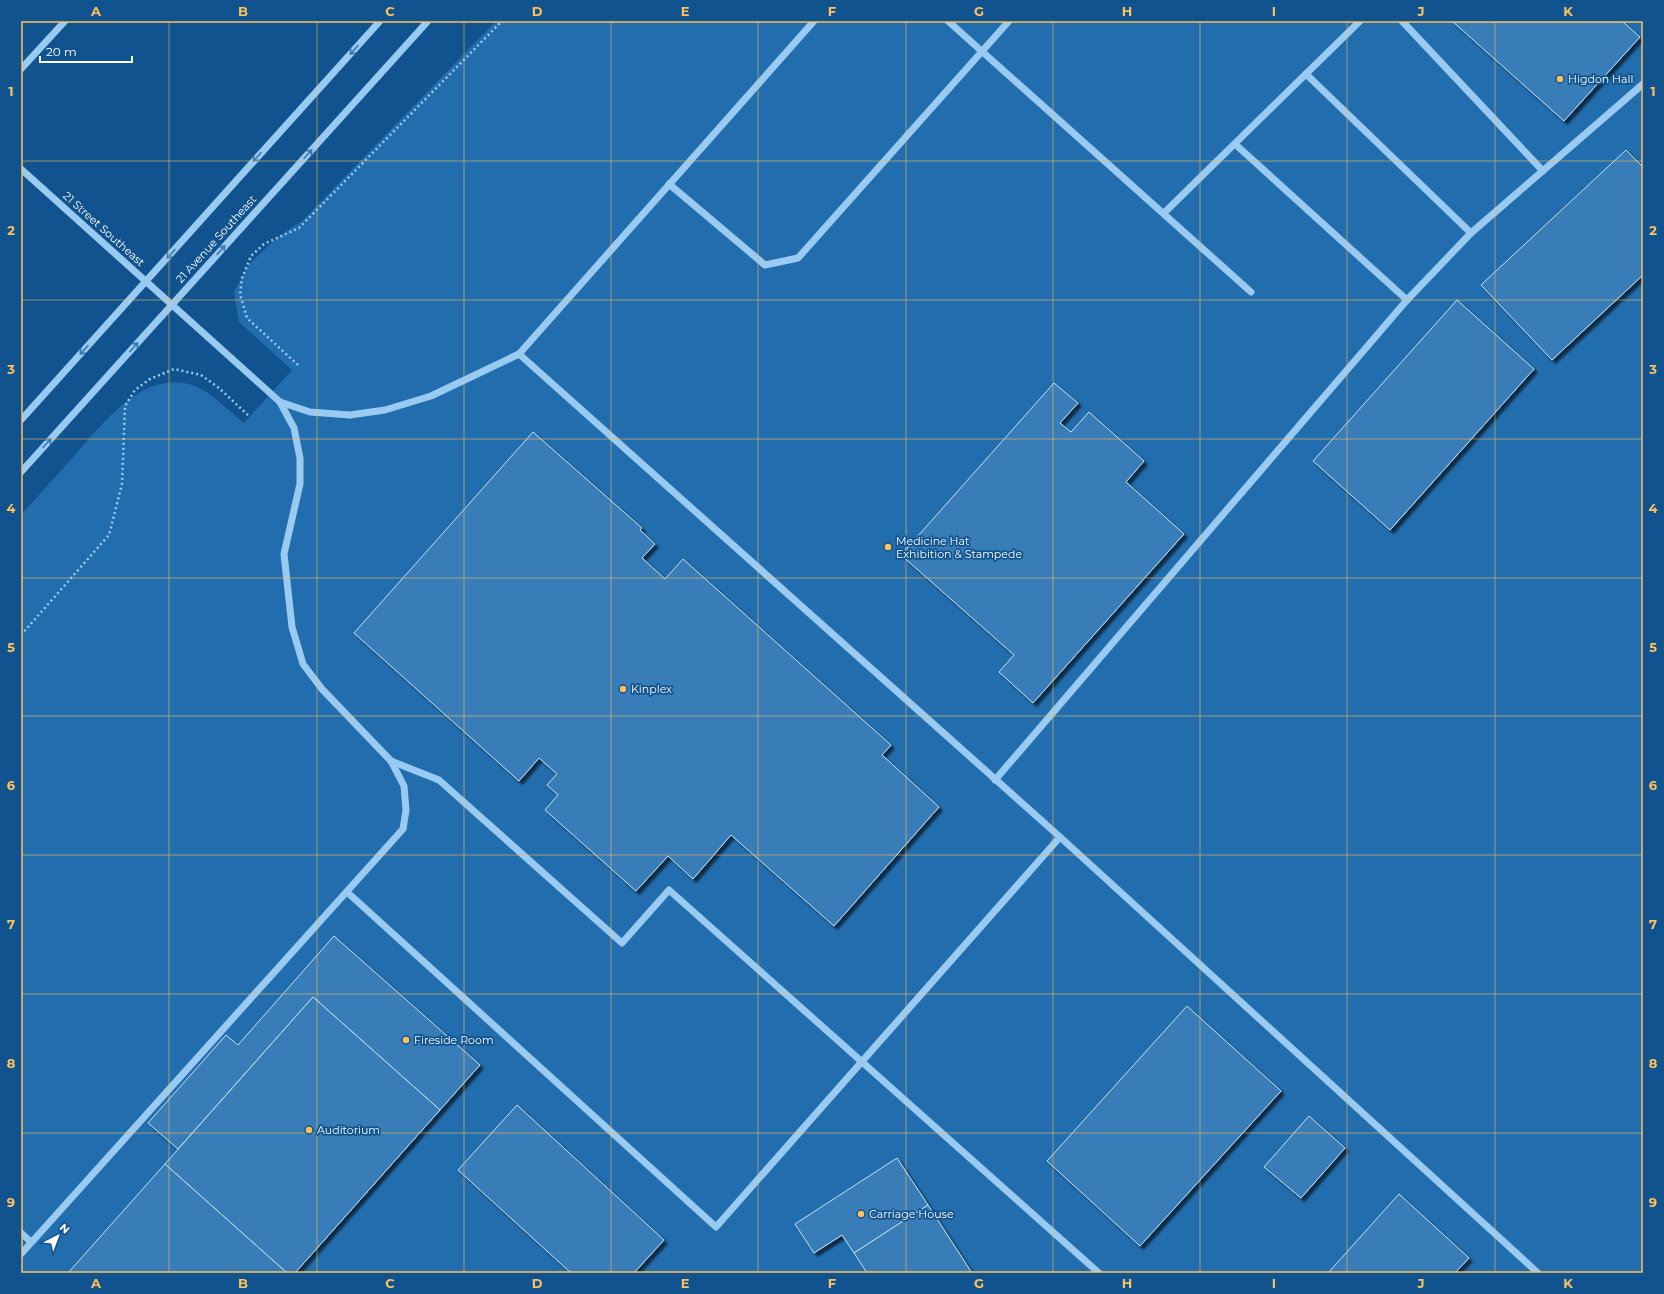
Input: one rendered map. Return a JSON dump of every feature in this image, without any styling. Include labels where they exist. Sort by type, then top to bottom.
[{"type":"street","points":[[21,69],[65,21]]},
{"type":"street","points":[[21,420],[380,21]]},
{"type":"street","name":"21 Avenue Southeast","points":[[21,472],[428,21]]},
{"type":"street","points":[[280,402],[310,412],[350,415],[386,410],[431,396],[519,354],[814,21]]},
{"type":"street","points":[[948,21],[1251,292]]},
{"type":"street","points":[[669,184],[765,265],[798,258],[1009,21]]},
{"type":"street","points":[[1164,213],[1360,21]]},
{"type":"street","points":[[1402,21],[1543,171]]},
{"type":"street","points":[[1306,74],[1471,233]]},
{"type":"street","points":[[995,780],[1406,300],[1471,233],[1643,84]]},
{"type":"street","points":[[1235,144],[1406,300]]},
{"type":"street","name":"21 Street Southeast","points":[[21,169],[280,402]]},
{"type":"street","points":[[519,354],[1060,837],[1538,1273]]},
{"type":"street","points":[[21,1254],[403,829],[406,810],[404,786],[391,761],[322,689],[303,664],[294,635],[287,597],[284,554],[300,484],[300,458],[294,428],[280,402]]},
{"type":"street","points":[[391,761],[439,780],[622,943],[669,890],[1099,1273]]},
{"type":"street","points":[[347,892],[716,1226],[1060,837]]},
{"type":"street","points":[[21,1233],[31,1242]]},
{"type":"path","points":[[298,365],[247,318],[240,294],[242,278],[251,256],[264,244],[299,228],[502,21]]},
{"type":"path","points":[[21,635],[109,535],[122,484],[125,406],[135,390],[150,379],[174,370],[201,375],[250,417]]},
{"type":"shaded area","name":"Medicine Hat Exhibition & Stampede","points":[[496,21],[1643,21],[1643,1273],[21,1273],[21,515],[109,417],[136,395],[151,387],[167,383],[184,383],[193,385],[216,399],[244,423],[292,370],[239,322],[234,292],[249,264],[278,237],[303,220]]},
{"type":"building","name":"Higdon Hall","points":[[1452,21],[1622,21],[1640,37],[1564,121]]},
{"type":"building","points":[[1626,150],[1643,167],[1643,275],[1552,360],[1481,285]]},
{"type":"building","points":[[1457,300],[1534,369],[1390,530],[1313,461]]},
{"type":"building","points":[[1054,383],[1078,403],[1060,423],[1071,432],[1089,412],[1144,461],[1126,482],[1184,534],[1033,703],[999,672],[1014,655],[901,555]]},
{"type":"building","name":"Kinplex","points":[[533,432],[642,528],[640,530],[655,544],[642,558],[665,579],[683,559],[891,745],[882,755],[939,807],[834,926],[731,835],[693,879],[668,856],[636,891],[545,810],[558,795],[547,785],[557,774],[539,758],[519,781],[354,633]]},
{"type":"building","name":"Fireside Room","points":[[334,936],[480,1065],[440,1110],[313,997],[178,1149],[148,1123],[226,1035],[238,1045]]},
{"type":"building","name":"Auditorium","points":[[313,997],[440,1110],[295,1273],[287,1273],[165,1164]]},
{"type":"building","points":[[1187,1006],[1281,1091],[1140,1246],[1047,1161]]},
{"type":"building","points":[[517,1105],[664,1240],[634,1273],[571,1273],[458,1170]]},
{"type":"building","points":[[1309,1116],[1345,1148],[1301,1198],[1264,1167]]},
{"type":"building","name":"Carriage House","points":[[897,1158],[928,1205],[854,1253],[842,1235],[814,1253],[795,1224]]},
{"type":"building","points":[[165,1164],[287,1273],[68,1273]]},
{"type":"building","points":[[1399,1194],[1469,1258],[1455,1273],[1328,1273]]},
{"type":"building","points":[[928,1205],[972,1273],[867,1273],[854,1253]]},
{"type":"place","name":"Higdon Hall","points":[[1560,79]]},
{"type":"place","name":"Medicine Hat Exhibition & Stampede","points":[[888,547]]},
{"type":"place","name":"Kinplex","points":[[623,689]]},
{"type":"place","name":"Fireside Room","points":[[406,1040]]},
{"type":"place","name":"Auditorium","points":[[309,1130]]},
{"type":"place","name":"Carriage House","points":[[861,1214]]}]
